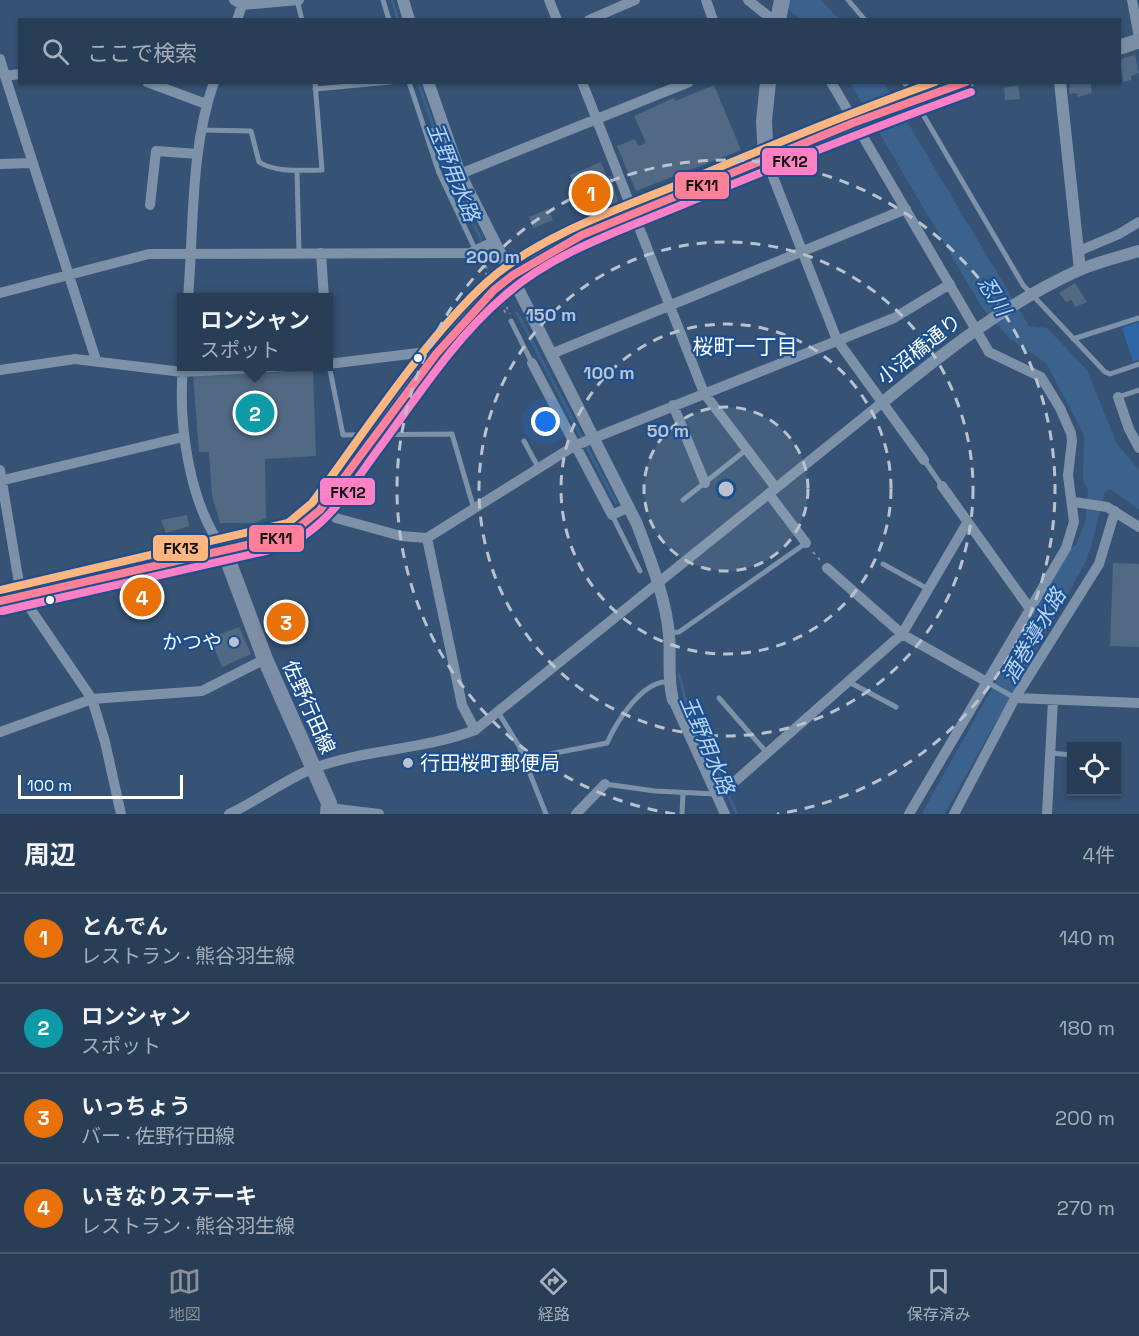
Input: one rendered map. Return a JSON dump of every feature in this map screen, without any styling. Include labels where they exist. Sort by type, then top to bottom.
[{"type":"main road","points":[[776,18],[782,0]]},
{"type":"main road","points":[[1121,46],[1139,39]]},
{"type":"main road","points":[[766,159],[764,121],[768,84]]},
{"type":"main road","points":[[0,601],[277,538],[293,532],[309,521],[436,354],[494,290],[513,275],[573,239],[633,213],[856,122],[961,84]]},
{"type":"main road","name":"佐野行田線","points":[[224,550],[265,659],[313,769],[328,811]]},
{"type":"street","points":[[237,18],[238,3],[298,0]]},
{"type":"street","points":[[403,0],[408,18]]},
{"type":"street","points":[[549,0],[556,18]]},
{"type":"street","points":[[594,18],[635,0]]},
{"type":"street","points":[[706,0],[712,18]]},
{"type":"street","points":[[748,0],[775,18]]},
{"type":"street","points":[[1132,0],[1139,39]]},
{"type":"street","points":[[0,59],[96,360]]},
{"type":"street","points":[[5,76],[18,74]]},
{"type":"street","points":[[152,84],[206,104]]},
{"type":"street","points":[[188,293],[198,154],[206,104],[213,84]]},
{"type":"street","points":[[428,84],[440,131],[492,243],[513,275],[551,354],[612,515],[628,507]]},
{"type":"street","points":[[583,84],[704,393],[746,450],[806,543]]},
{"type":"street","points":[[460,174],[684,84]]},
{"type":"street","points":[[832,84],[977,327],[989,352],[1041,377],[1060,408],[1071,434],[1068,475],[1074,502],[1074,522],[1066,548],[990,684],[909,814]]},
{"type":"street","points":[[1060,84],[1080,270]]},
{"type":"street","points":[[150,205],[156,151],[198,154]]},
{"type":"street","points":[[766,159],[837,340],[924,460]]},
{"type":"street","points":[[0,164],[33,163]]},
{"type":"street","points":[[551,354],[906,209]]},
{"type":"street","points":[[1079,251],[1119,234],[1139,222]]},
{"type":"street","points":[[0,293],[149,254],[299,251],[478,254],[492,243]]},
{"type":"street","points":[[1029,295],[1080,270],[1139,251]]},
{"type":"street","points":[[321,253],[324,293]]},
{"type":"street","points":[[336,518],[401,536],[427,538],[537,467],[584,442],[906,313],[950,284]]},
{"type":"street","name":"小沼橋通り","points":[[883,402],[977,327],[1029,295]]},
{"type":"street","points":[[333,363],[426,352],[436,354]]},
{"type":"street","points":[[0,370],[75,359],[177,368]]},
{"type":"street","points":[[532,363],[628,507],[657,584],[669,633],[669,682],[673,700],[688,737],[723,790],[725,814]]},
{"type":"street","points":[[183,371],[183,437],[212,534],[224,550]]},
{"type":"street","points":[[1118,397],[1134,429],[1139,448]]},
{"type":"street","points":[[228,814],[313,769],[397,747],[451,739],[475,730],[883,402]]},
{"type":"street","points":[[673,405],[705,483]]},
{"type":"street","points":[[121,814],[105,742],[92,699],[21,595],[1,477],[183,437]]},
{"type":"street","points":[[942,486],[1030,609]]},
{"type":"street","points":[[1074,502],[1111,509],[1139,527]]},
{"type":"street","points":[[954,814],[1012,697],[1099,564],[1111,509]]},
{"type":"street","points":[[723,790],[902,634],[967,523]]},
{"type":"street","points":[[427,538],[462,705],[475,730]]},
{"type":"street","points":[[827,568],[902,634],[990,684]]},
{"type":"street","points":[[0,732],[92,699],[202,691],[265,659]]},
{"type":"street","points":[[1012,697],[1139,703]]},
{"type":"street","points":[[1047,814],[1053,700]]},
{"type":"street","points":[[576,814],[605,784]]},
{"type":"street","points":[[328,811],[379,814]]},
{"type":"lane","points":[[298,0],[302,18]]},
{"type":"lane","points":[[383,0],[388,18]]},
{"type":"lane","points":[[848,0],[863,18]]},
{"type":"lane","points":[[202,130],[251,131],[259,162],[264,166],[297,171],[322,170],[315,86],[353,84]]},
{"type":"lane","points":[[410,84],[439,174],[478,254]]},
{"type":"lane","points":[[905,84],[912,100],[1029,295],[1105,372],[1110,374],[1139,364]]},
{"type":"lane","points":[[426,132],[440,131]]},
{"type":"lane","points":[[297,171],[299,251]]},
{"type":"lane","points":[[511,318],[532,363]]},
{"type":"lane","points":[[1073,339],[1139,318]]},
{"type":"lane","points":[[329,371],[343,435],[452,434],[474,509]]},
{"type":"lane","points":[[1118,397],[1139,390]]},
{"type":"lane","points":[[524,441],[537,467]]},
{"type":"lane","points":[[683,500],[746,450]]},
{"type":"lane","points":[[924,460],[942,486]]},
{"type":"lane","points":[[612,515],[640,571]]},
{"type":"lane","points":[[669,633],[679,632],[806,543]]},
{"type":"lane","points":[[883,564],[928,589]]},
{"type":"lane","points":[[524,759],[607,743],[622,714],[657,684],[669,682]]},
{"type":"lane","points":[[849,682],[896,707]]},
{"type":"lane","points":[[990,684],[1012,697]]},
{"type":"lane","points":[[719,698],[767,753]]},
{"type":"lane","points":[[498,712],[524,759],[546,814]]},
{"type":"lane","points":[[1050,753],[1067,755]]},
{"type":"lane","points":[[605,784],[683,794],[723,790]]},
{"type":"lane","points":[[682,814],[683,794]]},
{"type":"path","points":[[478,254],[489,280]]},
{"type":"path","points":[[478,254],[511,318]]},
{"type":"path","points":[[499,299],[511,318]]},
{"type":"path","points":[[806,543],[827,568]]},
{"type":"shaded area","points":[[1139,322],[1139,360],[1133,362],[1122,328]]},
{"type":"water","points":[[774,0],[821,0],[838,18],[800,18]]},
{"type":"water","name":"忍川","points":[[851,84],[885,84],[1029,326],[1047,328],[1087,370],[1117,444],[1139,470],[1139,510],[1110,489],[1105,491],[1091,548],[1080,569],[1075,568],[1068,577],[1071,566],[1069,562],[1085,523],[1088,490],[1083,481],[1084,435],[1046,363],[1009,338],[981,306]]},
{"type":"pier","points":[[893,92],[908,116],[874,130],[859,105]]},
{"type":"building","points":[[1135,55],[1139,73],[1131,76],[1131,80],[1123,82],[1121,59]]},
{"type":"building","points":[[1070,84],[1090,84],[1092,93],[1078,97],[1077,93],[1069,94]]},
{"type":"building","points":[[714,85],[741,150],[636,191],[617,146],[635,139],[638,146],[646,143],[634,116],[674,98],[675,101]]},
{"type":"building","points":[[1018,85],[1020,99],[1005,100],[1004,88]]},
{"type":"building","points":[[601,162],[607,177],[611,176],[618,202],[584,215],[582,211],[579,213],[571,193],[576,191],[570,175]]},
{"type":"building","points":[[548,209],[553,220],[533,228],[529,217]]},
{"type":"building","points":[[1075,283],[1087,302],[1075,307],[1072,300],[1066,302],[1059,293]]},
{"type":"building","points":[[313,371],[316,456],[265,459],[266,518],[255,523],[220,523],[212,496],[209,452],[199,452],[193,375]]},
{"type":"building","points":[[187,515],[189,526],[166,533],[161,520]]},
{"type":"building","points":[[1113,563],[1139,564],[1139,647],[1110,646]]},
{"type":"building","points":[[147,579],[154,610],[136,615],[129,583]]},
{"type":"building","points":[[239,627],[251,654],[222,667],[210,638]]},
{"type":"waterway","name":"玉野用水路","points":[[392,0],[397,18]]},
{"type":"waterway","name":"玉野用水路","points":[[419,84],[451,178],[491,260]]},
{"type":"waterway","name":"玉野用水路","points":[[517,313],[616,503]]},
{"type":"waterway","name":"酒巻導水路","points":[[933,814],[1078,555]]},
{"type":"waterway","name":"玉野用水路","points":[[679,674],[688,710],[724,785]]},
{"type":"waterway","name":"玉野用水路","points":[[726,791],[737,814]]},
{"type":"transit line","name":"FK13","points":[[0,590],[288,523],[312,503],[395,388],[440,331],[487,282],[507,266],[553,238],[603,215],[805,132],[930,84]]},
{"type":"transit line","name":"FK11","points":[[0,601],[277,538],[293,532],[320,510],[436,354],[494,290],[513,275],[582,235],[853,123],[960,84]]},
{"type":"transit line","name":"FK12","points":[[2,611],[279,548],[296,541],[324,519],[348,492],[437,369],[485,313],[523,281],[544,267],[589,243],[637,223],[827,146],[971,92]]},
{"type":"place","name":"とんでん","points":[[591,193]]},
{"type":"place","name":"ロンシャン","points":[[255,413]]},
{"type":"place","name":"いきなりステーキ","points":[[142,597]]},
{"type":"place","name":"いっちょう","points":[[286,622]]},
{"type":"place","name":"かつや","points":[[234,642]]},
{"type":"place","name":"行田桜町郵便局","points":[[408,763]]},
{"type":"district","name":"桜町一丁目","points":[[745,347]]}]
